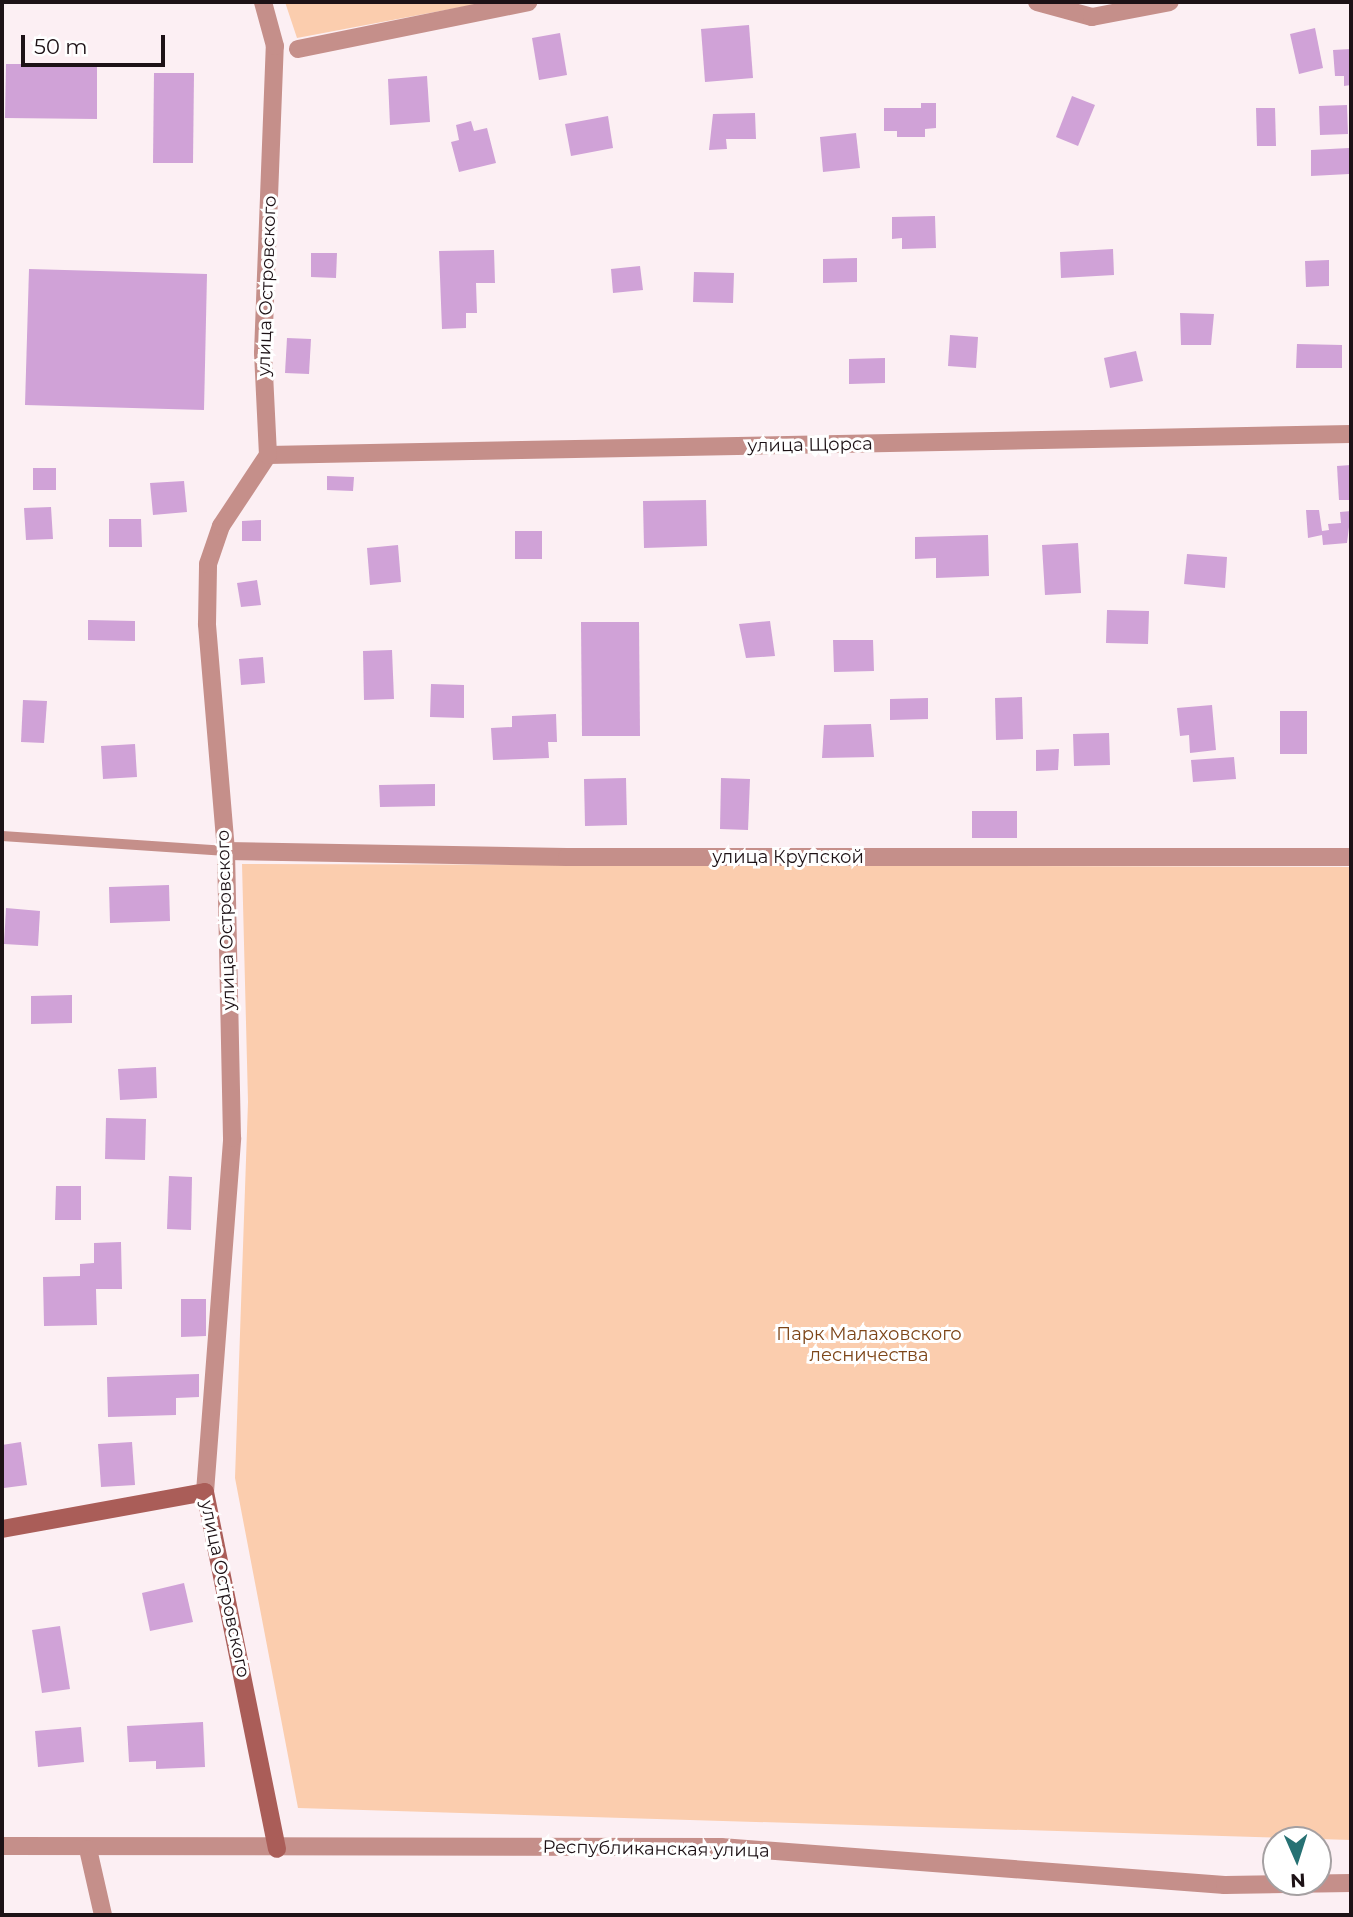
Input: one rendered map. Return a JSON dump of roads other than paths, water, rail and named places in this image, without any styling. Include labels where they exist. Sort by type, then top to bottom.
[{"type":"street","name":"улица Островского","points":[[263,2],[275,46],[263,352],[268,455],[221,526],[208,564],[207,624],[226,851],[232,1138],[205,1492],[277,1849]]},
{"type":"street","points":[[298,49],[528,2]]},
{"type":"street","points":[[1038,2],[1092,17],[1165,3]]},
{"type":"street","name":"улица Щорса","points":[[268,455],[1351,434]]},
{"type":"street","name":"улица Крупской","points":[[226,851],[567,857],[1351,857]]},
{"type":"street","points":[[2,1529],[205,1492]]},
{"type":"street","name":"Республиканская улица","points":[[2,1846],[88,1849],[721,1847],[1225,1885],[1351,1883]]},
{"type":"street","points":[[88,1849],[103,1915]]},
{"type":"lane","points":[[2,836],[226,851]]},
{"type":"park label","name":"Парк Малаховского лесничества","points":[[869,1345]]}]
